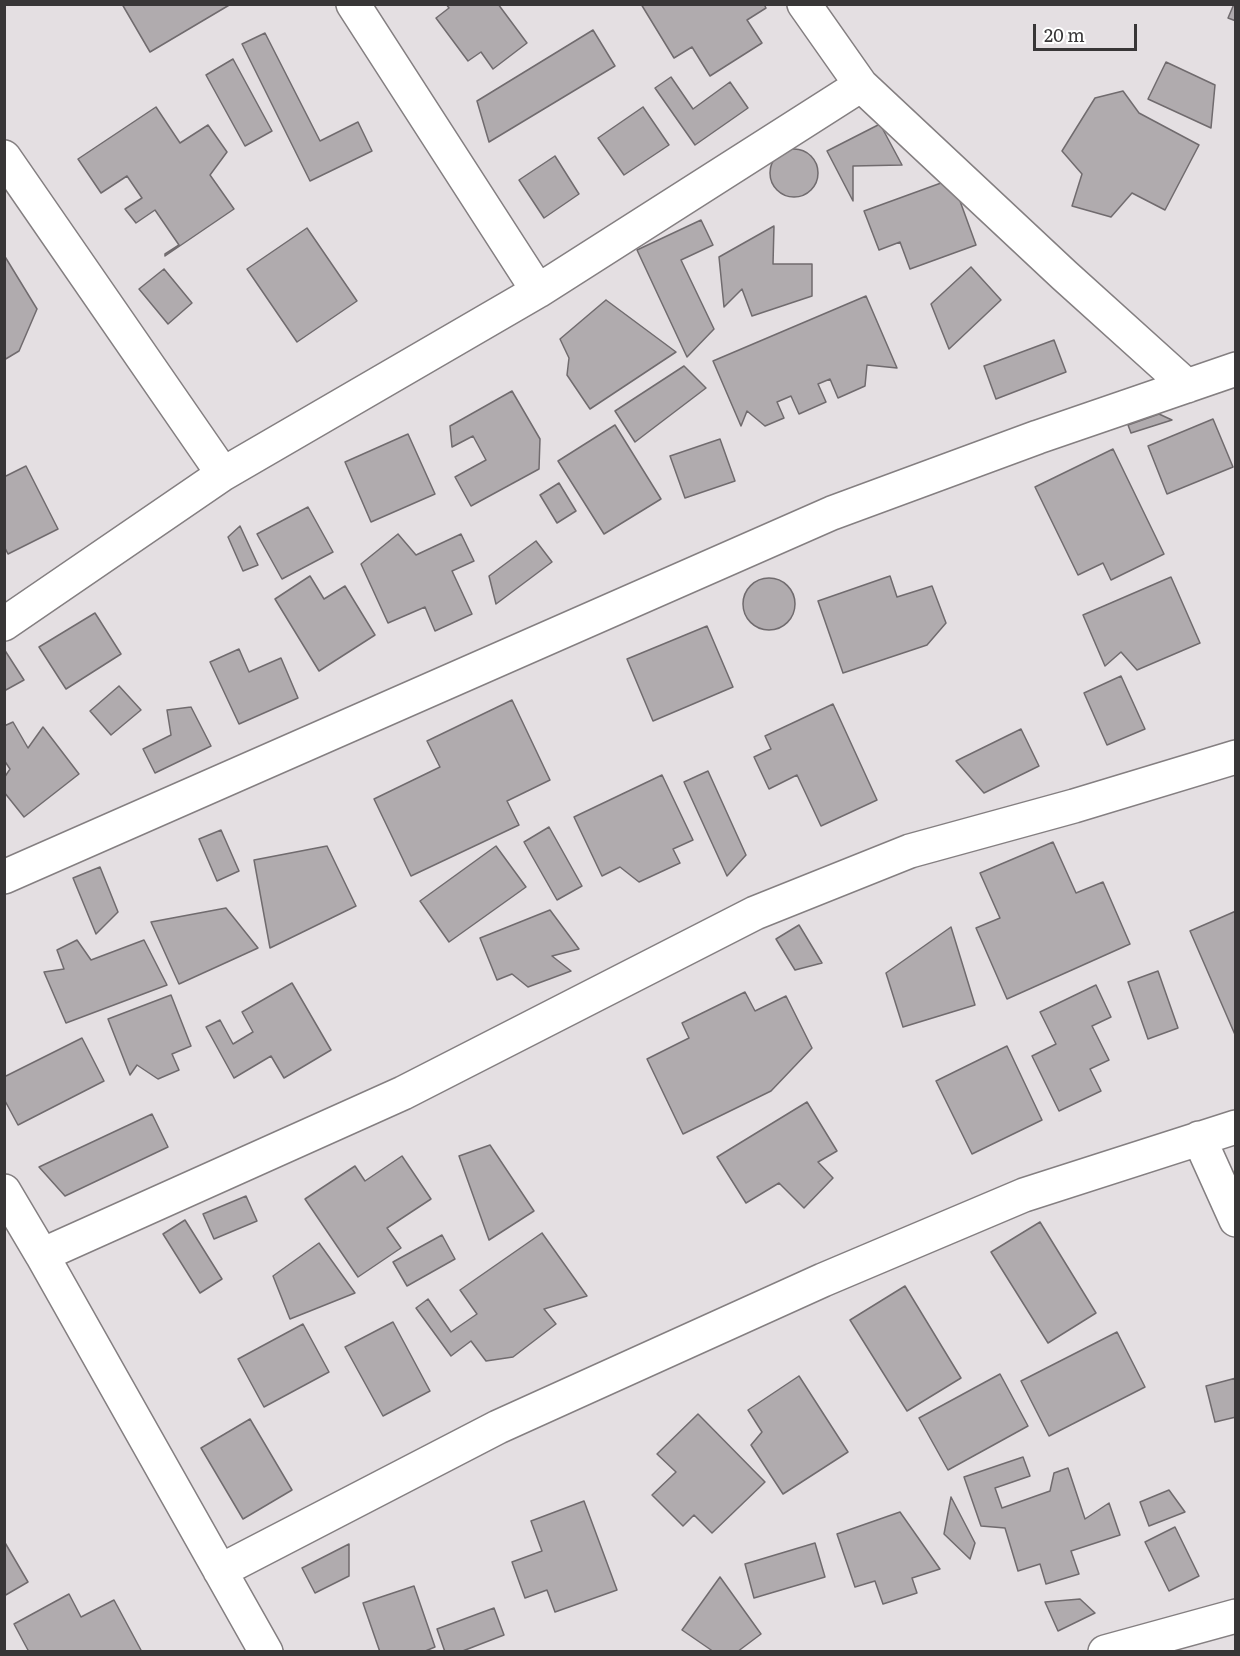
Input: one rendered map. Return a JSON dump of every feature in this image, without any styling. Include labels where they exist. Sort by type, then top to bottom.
[{"type":"street","points":[[353,4],[538,291]]},
{"type":"street","points":[[804,4],[861,85],[1064,275],[1187,386]]},
{"type":"street","points":[[4,624],[223,474],[538,291],[861,85]]},
{"type":"street","points":[[4,156],[223,474]]},
{"type":"street","points":[[4,877],[832,513],[1038,437],[1236,369]]},
{"type":"street","points":[[42,1255],[403,1093],[755,913],[910,851],[1074,806],[1236,757]]},
{"type":"street","points":[[220,1571],[498,1426],[823,1280],[1024,1195],[1236,1127]]},
{"type":"street","points":[[1199,1138],[1236,1220]]},
{"type":"street","points":[[8,1204],[42,1255],[266,1652]]},
{"type":"street","points":[[1105,1652],[1236,1616]]},
{"type":"building","points":[[122,4],[231,4],[150,52]]},
{"type":"building","points":[[446,4],[498,4],[527,43],[493,69],[481,52],[468,61],[436,18],[449,8]]},
{"type":"building","points":[[641,4],[764,4],[766,8],[747,20],[762,43],[710,76],[692,47],[674,58]]},
{"type":"building","points":[[1236,4],[1236,21],[1228,18]]},
{"type":"building","points":[[593,30],[615,66],[489,142],[477,101]]},
{"type":"building","points":[[265,33],[320,141],[358,122],[372,151],[310,181],[242,44]]},
{"type":"building","points":[[233,59],[272,131],[245,146],[206,75]]},
{"type":"building","points":[[1166,62],[1215,85],[1211,128],[1148,99]]},
{"type":"building","points":[[671,77],[693,109],[730,82],[748,108],[695,145],[655,88]]},
{"type":"building","points":[[1123,91],[1139,113],[1199,145],[1165,210],[1132,193],[1111,217],[1072,206],[1082,174],[1062,151],[1095,98]]},
{"type":"building","points":[[156,107],[180,143],[208,125],[227,152],[210,175],[234,209],[165,256],[179,245],[155,210],[136,223],[125,209],[142,198],[127,176],[101,193],[78,159]]},
{"type":"building","points":[[643,107],[669,145],[624,175],[598,138]]},
{"type":"building","points":[[880,124],[902,165],[853,166],[853,201],[827,151]]},
{"type":"building","points":[[789,149],[799,149],[811,156],[818,168],[818,178],[811,190],[799,197],[789,197],[774,186],[770,178],[770,168],[781,153]]},
{"type":"building","points":[[555,156],[579,194],[544,218],[519,180]]},
{"type":"building","points":[[952,179],[976,245],[910,269],[900,242],[879,250],[864,211]]},
{"type":"building","points":[[701,220],[713,245],[681,260],[714,329],[687,357],[637,250]]},
{"type":"building","points":[[774,226],[773,264],[812,264],[812,296],[752,316],[742,289],[724,307],[719,257]]},
{"type":"building","points":[[307,228],[357,301],[297,342],[247,269]]},
{"type":"building","points":[[4,255],[37,309],[19,351],[4,360]]},
{"type":"building","points":[[971,267],[1001,300],[949,349],[931,304]]},
{"type":"building","points":[[164,269],[192,303],[168,324],[139,289]]},
{"type":"building","points":[[866,296],[897,368],[867,365],[865,386],[838,398],[830,379],[818,384],[826,402],[799,414],[791,396],[777,402],[784,418],[765,426],[747,411],[741,426],[713,361]]},
{"type":"building","points":[[606,300],[676,352],[590,409],[567,375],[569,358],[560,339]]},
{"type":"building","points":[[1054,340],[1066,372],[996,399],[984,366]]},
{"type":"building","points":[[684,366],[706,388],[635,442],[615,411]]},
{"type":"building","points":[[512,391],[540,439],[539,469],[471,506],[455,477],[486,460],[473,436],[452,447],[450,426]]},
{"type":"building","points":[[1159,414],[1172,420],[1131,433],[1128,425]]},
{"type":"building","points":[[1213,419],[1233,467],[1167,494],[1148,446]]},
{"type":"building","points":[[615,425],[661,499],[604,534],[558,461]]},
{"type":"building","points":[[408,434],[435,494],[371,522],[345,462]]},
{"type":"building","points":[[720,439],[735,481],[685,498],[670,456]]},
{"type":"building","points":[[1113,449],[1164,554],[1111,580],[1103,563],[1078,575],[1035,487]]},
{"type":"building","points":[[26,466],[58,529],[8,554],[4,546],[4,477]]},
{"type":"building","points":[[559,483],[576,511],[557,523],[540,495]]},
{"type":"building","points":[[308,507],[333,552],[282,579],[257,534]]},
{"type":"building","points":[[240,526],[258,565],[243,571],[228,537]]},
{"type":"building","points":[[398,534],[416,555],[461,534],[474,561],[452,571],[472,614],[435,631],[425,607],[388,623],[361,564]]},
{"type":"building","points":[[536,541],[552,562],[496,604],[489,576]]},
{"type":"building","points":[[310,576],[324,599],[345,586],[375,635],[319,671],[275,599]]},
{"type":"building","points":[[890,576],[897,597],[932,586],[946,623],[927,645],[843,673],[818,601]]},
{"type":"building","points":[[1171,577],[1200,643],[1137,670],[1121,652],[1105,666],[1083,615]]},
{"type":"building","points":[[769,578],[779,580],[787,586],[793,594],[795,604],[793,614],[787,622],[779,628],[769,630],[759,628],[751,622],[745,614],[743,604],[745,594],[751,586],[759,580]]},
{"type":"building","points":[[95,613],[121,654],[66,689],[39,647]]},
{"type":"building","points":[[707,626],[733,687],[653,721],[627,659]]},
{"type":"building","points":[[4,649],[24,680],[4,691]]},
{"type":"building","points":[[239,649],[249,672],[281,658],[298,698],[239,724],[210,662]]},
{"type":"building","points":[[1121,676],[1145,729],[1107,745],[1084,693]]},
{"type":"building","points":[[119,686],[141,710],[111,735],[90,711]]},
{"type":"building","points":[[512,700],[550,780],[507,801],[519,825],[411,876],[374,799],[440,767],[427,741]]},
{"type":"building","points":[[833,704],[877,800],[821,826],[797,775],[769,789],[754,757],[771,749],[765,736]]},
{"type":"building","points":[[191,707],[211,746],[155,773],[143,749],[171,735],[167,710]]},
{"type":"building","points":[[13,722],[28,748],[43,727],[79,774],[24,817],[4,792],[4,778],[10,769],[4,760],[4,726]]},
{"type":"building","points":[[1021,729],[1039,766],[984,793],[956,761]]},
{"type":"building","points":[[708,771],[746,855],[727,876],[684,782]]},
{"type":"building","points":[[662,775],[693,840],[673,849],[680,863],[639,882],[620,867],[602,876],[574,817]]},
{"type":"building","points":[[549,827],[582,886],[557,900],[524,842]]},
{"type":"building","points":[[221,830],[239,871],[217,881],[199,839]]},
{"type":"building","points":[[1053,842],[1076,893],[1103,882],[1130,944],[1007,999],[976,928],[1000,918],[980,873]]},
{"type":"building","points":[[327,846],[356,906],[270,948],[254,860]]},
{"type":"building","points":[[496,846],[526,887],[449,942],[420,901]]},
{"type":"building","points":[[100,867],[118,912],[96,934],[73,878]]},
{"type":"building","points":[[226,908],[258,948],[179,984],[151,922]]},
{"type":"building","points":[[550,910],[579,949],[552,956],[571,971],[528,987],[512,974],[497,980],[480,938]]},
{"type":"building","points":[[1236,911],[1236,1037],[1190,931]]},
{"type":"building","points":[[799,925],[822,963],[795,970],[776,939]]},
{"type":"building","points":[[951,927],[975,1005],[903,1027],[886,973]]},
{"type":"building","points":[[77,940],[91,960],[144,940],[167,985],[66,1023],[44,972],[64,969],[57,950]]},
{"type":"building","points":[[1158,971],[1178,1028],[1148,1039],[1128,982]]},
{"type":"building","points":[[292,983],[331,1050],[284,1078],[271,1056],[234,1078],[206,1027],[220,1020],[233,1044],[253,1032],[242,1012]]},
{"type":"building","points":[[1096,985],[1111,1017],[1092,1026],[1109,1060],[1090,1069],[1101,1091],[1059,1111],[1032,1056],[1056,1044],[1040,1012]]},
{"type":"building","points":[[745,992],[755,1011],[786,996],[812,1048],[771,1091],[683,1134],[647,1059],[689,1038],[682,1023]]},
{"type":"building","points":[[171,995],[191,1046],[172,1054],[179,1070],[158,1079],[137,1065],[130,1075],[108,1019]]},
{"type":"building","points":[[82,1038],[104,1081],[18,1125],[4,1099],[4,1077]]},
{"type":"building","points":[[1007,1046],[1042,1120],[972,1154],[936,1081]]},
{"type":"building","points":[[807,1102],[837,1151],[818,1162],[833,1178],[804,1208],[779,1183],[746,1203],[717,1157]]},
{"type":"building","points":[[152,1114],[168,1147],[65,1196],[39,1167]]},
{"type":"building","points":[[490,1145],[534,1211],[489,1240],[459,1156]]},
{"type":"building","points":[[402,1156],[431,1199],[387,1228],[401,1248],[358,1277],[305,1199],[355,1166],[365,1181]]},
{"type":"building","points":[[246,1196],[257,1221],[214,1239],[203,1214]]},
{"type":"building","points":[[185,1220],[222,1279],[200,1293],[163,1234]]},
{"type":"building","points":[[1040,1222],[1096,1313],[1048,1343],[991,1252]]},
{"type":"building","points":[[542,1233],[587,1296],[544,1309],[556,1324],[513,1357],[486,1361],[471,1341],[451,1356],[416,1308],[428,1299],[451,1332],[477,1314],[460,1290]]},
{"type":"building","points":[[442,1235],[455,1259],[407,1286],[393,1262]]},
{"type":"building","points":[[319,1243],[355,1293],[290,1319],[273,1276]]},
{"type":"building","points":[[905,1286],[961,1378],[907,1411],[850,1320]]},
{"type":"building","points":[[393,1322],[430,1391],[383,1416],[345,1347]]},
{"type":"building","points":[[303,1324],[329,1372],[264,1407],[238,1359]]},
{"type":"building","points":[[1117,1332],[1145,1387],[1049,1436],[1021,1381]]},
{"type":"building","points":[[1000,1374],[1028,1426],[948,1470],[919,1418]]},
{"type":"building","points":[[799,1376],[848,1452],[783,1494],[751,1445],[762,1432],[748,1410]]},
{"type":"building","points":[[1236,1378],[1236,1417],[1215,1422],[1206,1386]]},
{"type":"building","points":[[698,1414],[765,1482],[712,1533],[694,1515],[683,1526],[652,1495],[676,1472],[657,1454]]},
{"type":"building","points":[[250,1419],[292,1490],[243,1519],[201,1448]]},
{"type":"building","points":[[1023,1457],[1030,1476],[995,1488],[1002,1508],[1050,1491],[1054,1473],[1068,1468],[1085,1519],[1109,1503],[1120,1535],[1071,1551],[1079,1574],[1046,1584],[1040,1564],[1018,1571],[1005,1528],[981,1526],[964,1477]]},
{"type":"building","points":[[1169,1490],[1185,1512],[1149,1526],[1140,1502]]},
{"type":"building","points":[[951,1497],[975,1543],[970,1559],[944,1534]]},
{"type":"building","points":[[584,1501],[617,1590],[555,1612],[547,1590],[525,1598],[512,1562],[542,1551],[531,1521]]},
{"type":"building","points":[[900,1512],[940,1569],[912,1578],[917,1593],[883,1604],[875,1581],[855,1587],[837,1534]]},
{"type":"building","points":[[1175,1527],[1199,1576],[1169,1591],[1145,1542]]},
{"type":"building","points":[[4,1541],[28,1582],[4,1596]]},
{"type":"building","points":[[815,1543],[825,1577],[754,1598],[745,1564]]},
{"type":"building","points":[[349,1544],[349,1576],[315,1593],[302,1568]]},
{"type":"building","points":[[720,1577],[761,1634],[737,1652],[714,1652],[682,1630]]},
{"type":"building","points":[[414,1586],[435,1647],[423,1652],[380,1652],[363,1603]]},
{"type":"building","points":[[69,1594],[81,1617],[114,1600],[142,1652],[29,1652],[14,1624]]},
{"type":"building","points":[[1080,1599],[1095,1613],[1058,1631],[1045,1602]]},
{"type":"building","points":[[494,1608],[504,1635],[460,1652],[445,1652],[437,1629]]}]
